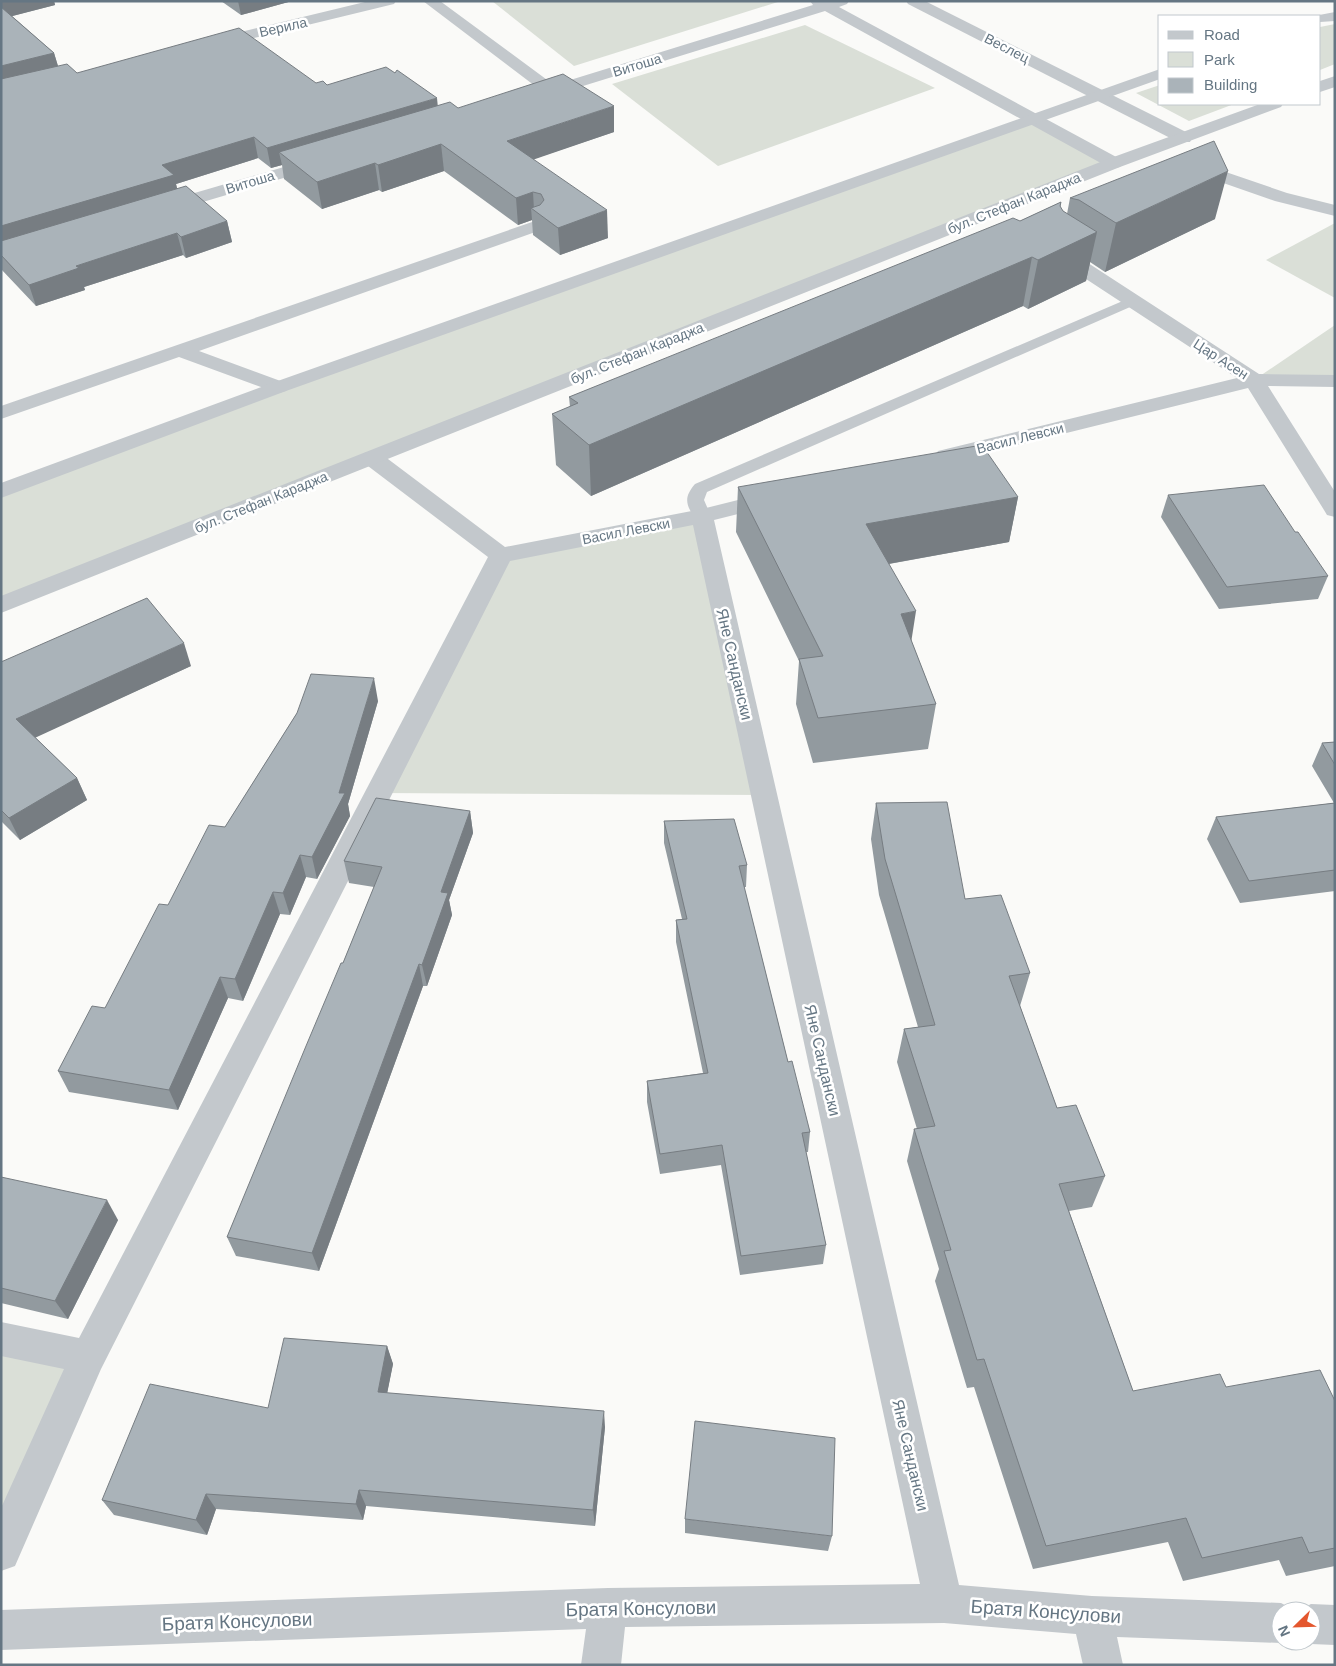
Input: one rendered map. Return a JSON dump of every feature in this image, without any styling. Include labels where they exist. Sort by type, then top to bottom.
[{"type":"street","name":"Верила","points":[[195,48],[389,1]]},
{"type":"street","points":[[430,1],[552,91]]},
{"type":"street","name":"Веслец","points":[[913,1],[1184,138]]},
{"type":"street","points":[[829,3],[1114,163],[1152,167]]},
{"type":"street","name":"Витоша","points":[[524,100],[829,3]]},
{"type":"street","points":[[1321,18],[1335,16]]},
{"type":"street","points":[[1,491],[279,387],[1158,75]]},
{"type":"street","points":[[1321,87],[1335,81]]},
{"type":"street","name":"бул. Стефан Караджа","points":[[1,605],[1114,163],[1272,105]]},
{"type":"street","points":[[1184,138],[1211,173]]},
{"type":"street","name":"Витоша","points":[[144,214],[334,157]]},
{"type":"street","points":[[1172,169],[1211,173],[1280,197],[1335,211]]},
{"type":"street","points":[[1,413],[535,226]]},
{"type":"street","name":"Цар Асен","points":[[1061,254],[1254,380],[1335,510]]},
{"type":"street","points":[[181,351],[279,387]]},
{"type":"street","name":"Васил Левски","points":[[925,461],[1254,380],[1335,381]]},
{"type":"street","points":[[1,1552],[88,1357],[501,555],[372,458]]},
{"type":"street","name":"Васил Левски","points":[[501,555],[702,516],[789,495]]},
{"type":"street","name":"Яне Сандански","points":[[702,516],[944,1603]]},
{"type":"street","points":[[1,1339],[88,1357]]},
{"type":"street","name":"Братя Консулови","points":[[1,1630],[608,1608],[944,1603],[1092,1616],[1271,1623]]},
{"type":"street","points":[[601,1665],[608,1608]]},
{"type":"street","points":[[1092,1616],[1103,1665]]},
{"type":"street","points":[[1321,1624],[1335,1625]]},
{"type":"lane","points":[[702,516],[695,500],[696,494],[702,488],[1132,301]]},
{"type":"green space","points":[[492,1],[781,1],[574,66]]},
{"type":"green space","points":[[1335,24],[1335,64],[1321,70],[1321,27]]},
{"type":"green space","points":[[805,25],[935,88],[718,166],[612,84]]},
{"type":"green space","points":[[1158,86],[1158,105],[1136,93]]},
{"type":"green space","points":[[1159,105],[1231,105],[1189,121]]},
{"type":"green space","points":[[1033,119],[1114,163],[1,605],[1,491]]},
{"type":"green space","points":[[1335,223],[1335,298],[1266,260]]},
{"type":"green space","points":[[1335,325],[1335,381],[1254,380]]},
{"type":"green space","points":[[702,516],[763,795],[379,793],[501,555]]},
{"type":"green space","points":[[1,1339],[88,1357],[1,1552]]},
{"type":"building","points":[[1,7],[54,53],[1,66]]},
{"type":"building","points":[[239,28],[316,83],[323,81],[327,85],[386,67],[395,73],[397,70],[437,98],[267,148],[254,137],[162,165],[174,175],[1,226],[1,79],[67,64],[77,73]]},
{"type":"building","points":[[563,74],[614,106],[507,141],[607,210],[558,228],[531,208],[540,205],[544,200],[541,194],[533,192],[516,198],[441,144],[378,165],[375,163],[317,182],[279,152],[450,102],[458,108]]},
{"type":"building","points":[[1214,141],[1228,171],[1116,223],[1079,200],[1070,198]]},
{"type":"building","points":[[186,186],[227,221],[181,237],[177,233],[76,266],[79,268],[29,285],[1,255],[1,241]]},
{"type":"building","points":[[1061,202],[1060,206],[1063,211],[1097,232],[1038,260],[1032,257],[589,445],[552,414],[578,403],[569,397],[1013,218],[1020,221]]},
{"type":"building","points":[[982,445],[1018,497],[866,524],[916,611],[901,614],[936,704],[818,718],[799,659],[823,656],[738,487]]},
{"type":"building","points":[[1264,485],[1295,532],[1298,532],[1328,576],[1227,587],[1168,495]]},
{"type":"building","points":[[147,598],[184,643],[16,719],[77,778],[9,818],[1,810],[1,662]]},
{"type":"building","points":[[311,674],[374,678],[339,793],[345,793],[312,857],[300,855],[283,893],[273,892],[235,979],[220,977],[169,1090],[58,1071],[92,1006],[105,1008],[159,904],[168,905],[209,825],[225,827],[297,713]]},
{"type":"building","points":[[1335,742],[1335,765],[1322,743]]},
{"type":"building","points":[[376,798],[470,811],[441,892],[448,893],[422,965],[419,964],[312,1253],[227,1237],[382,867],[344,861]]},
{"type":"building","points":[[947,802],[965,899],[1001,895],[1030,973],[1009,976],[1057,1108],[1076,1105],[1105,1176],[1059,1184],[1133,1391],[1220,1374],[1226,1387],[1320,1370],[1335,1401],[1335,1548],[1309,1553],[1302,1537],[1202,1558],[1186,1518],[1046,1546],[984,1359],[977,1360],[944,1251],[951,1250],[914,1129],[935,1126],[904,1029],[935,1025],[885,859],[876,803]]},
{"type":"building","points":[[1335,803],[1335,870],[1249,881],[1216,817]]},
{"type":"building","points":[[734,819],[747,865],[739,866],[788,1062],[792,1061],[810,1132],[802,1133],[826,1245],[741,1256],[722,1145],[660,1154],[647,1081],[708,1073],[676,920],[687,919],[664,821]]},
{"type":"building","points":[[1,1177],[107,1200],[55,1301],[1,1288]]},
{"type":"building","points":[[284,1338],[387,1346],[378,1392],[604,1411],[593,1510],[359,1490],[356,1504],[206,1494],[196,1520],[102,1500],[150,1384],[268,1408]]},
{"type":"building","points":[[695,1421],[835,1438],[832,1536],[685,1519]]}]
